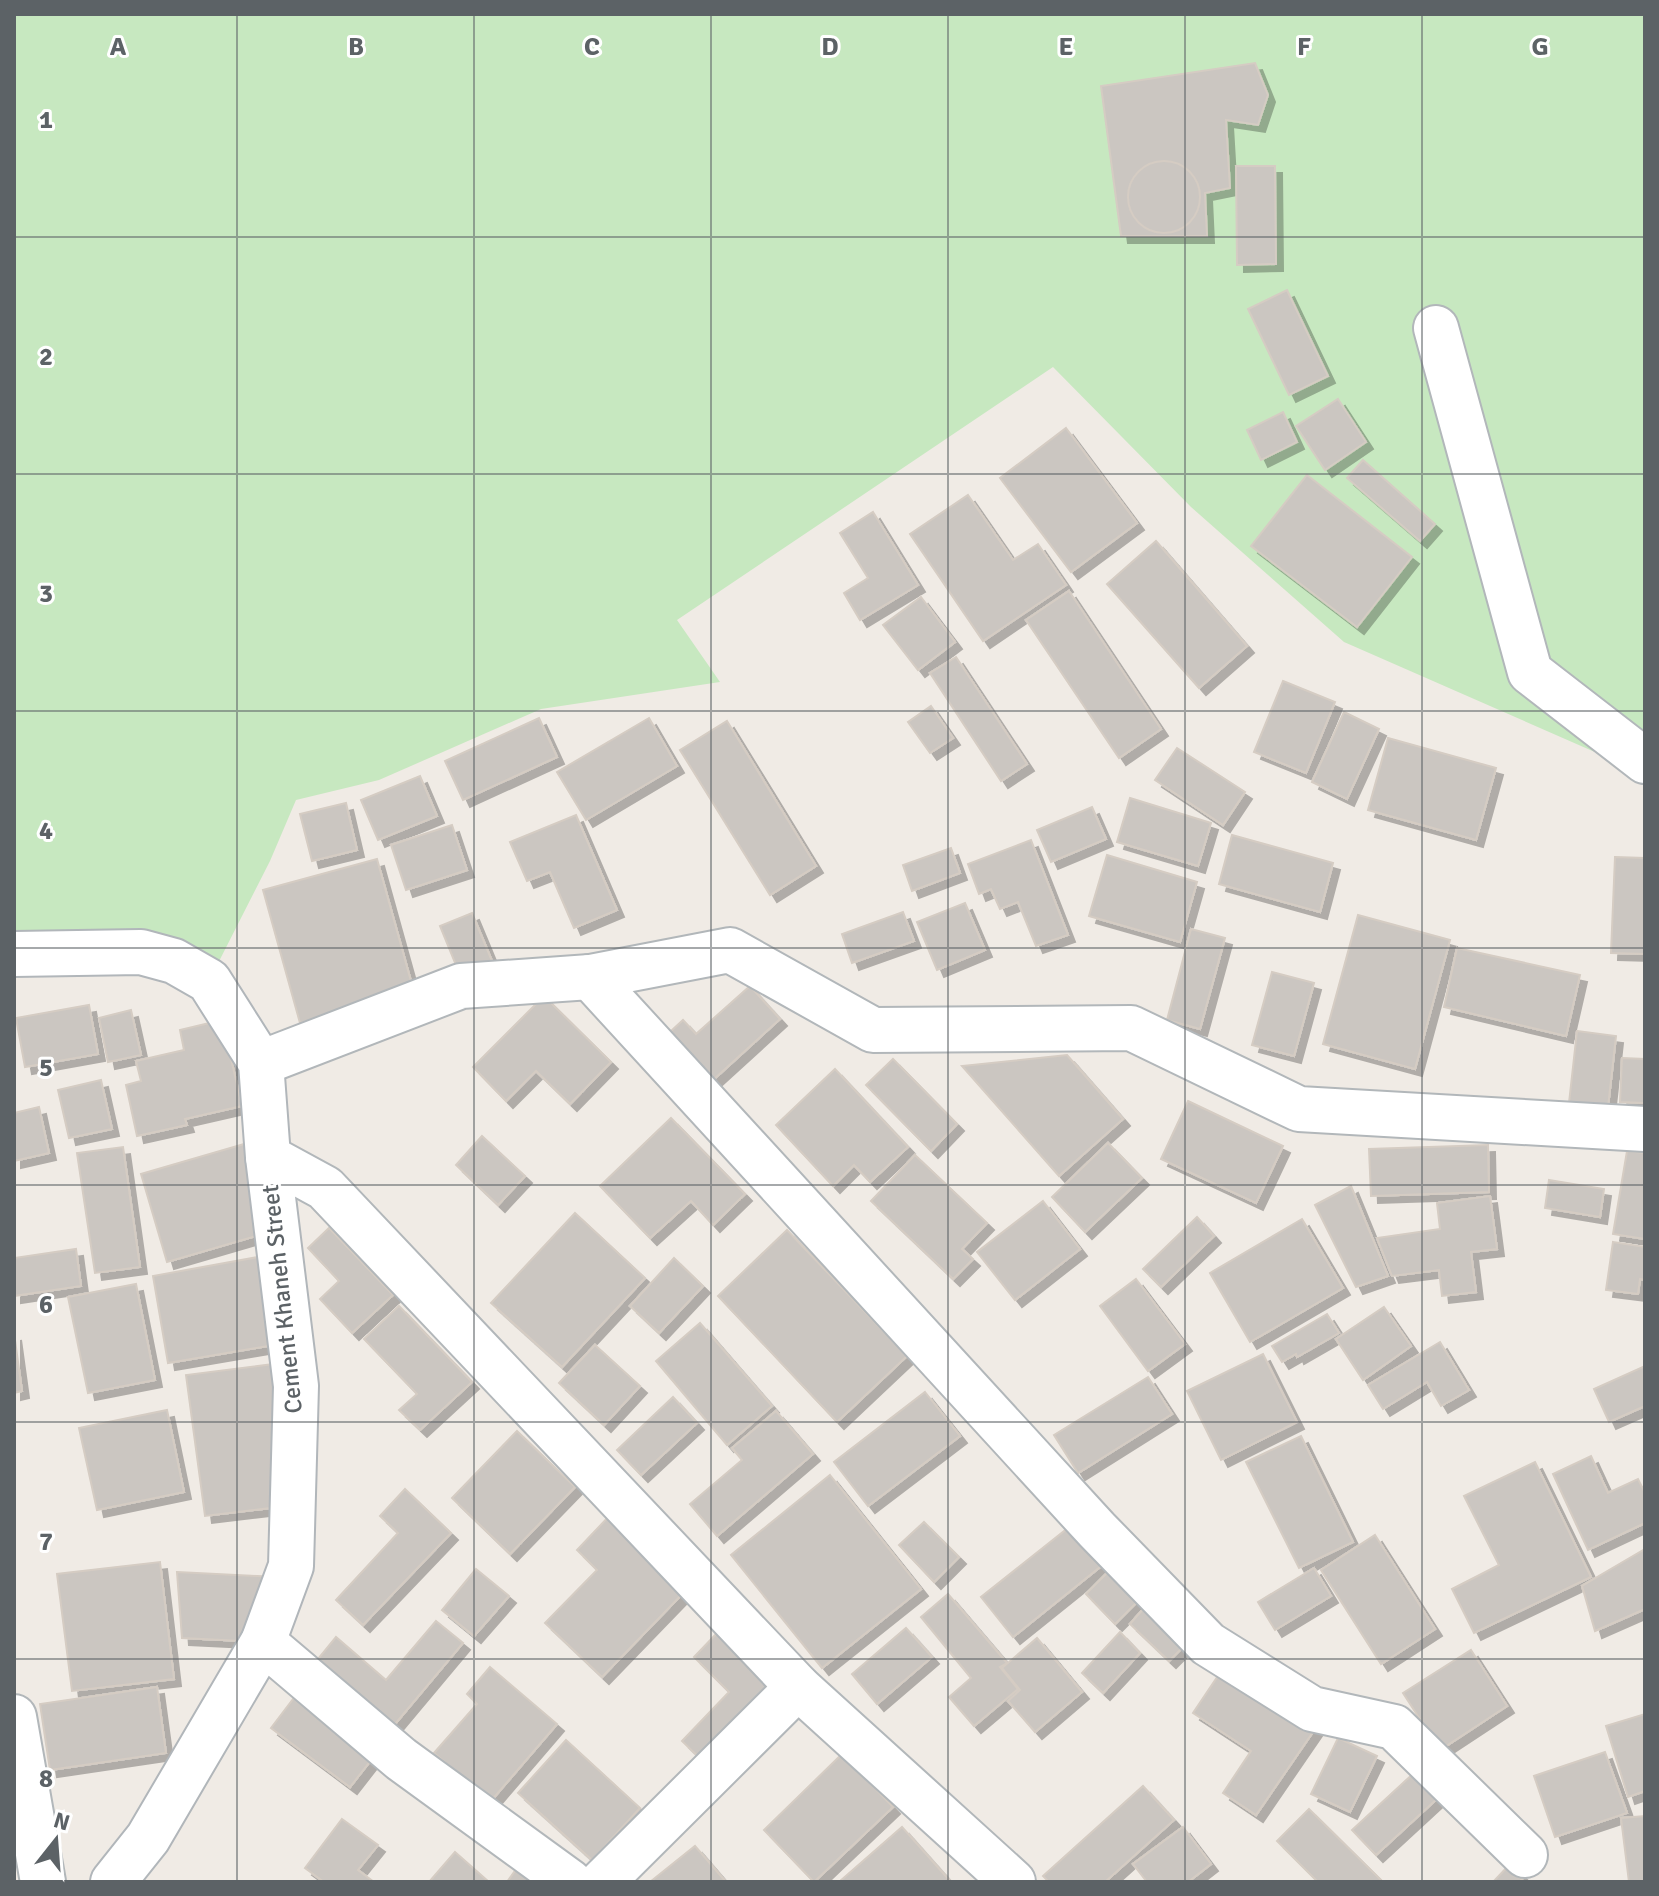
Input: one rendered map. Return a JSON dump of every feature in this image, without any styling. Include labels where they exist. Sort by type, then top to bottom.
[{"type":"street","points":[[1436,328],[1530,672],[1645,761]]},
{"type":"street","points":[[261,1063],[461,986],[590,977],[730,950],[873,1030],[1131,1028],[1299,1109],[1645,1129]]},
{"type":"street","name":"Cement Khaneh Street","points":[[14,954],[141,952],[174,961],[209,981],[261,1063],[268,1157],[296,1386],[291,1566],[263,1642],[148,1838],[113,1882]]},
{"type":"street","points":[[590,977],[1087,1519],[1208,1644],[1312,1709],[1394,1727],[1525,1855]]},
{"type":"street","points":[[268,1157],[325,1188],[798,1687],[1013,1882]]},
{"type":"street","points":[[263,1642],[401,1759],[570,1882]]},
{"type":"street","points":[[602,1882],[798,1687]]},
{"type":"street","points":[[14,1717],[43,1882]]},
{"type":"green space","points":[[14,14],[1645,14],[1645,774],[1344,642],[1191,507],[1053,367],[677,620],[720,682],[541,709],[379,780],[296,800],[270,861],[209,981],[14,954]]},
{"type":"building","points":[[1255,63],[1268,95],[1258,125],[1226,120],[1230,188],[1205,193],[1207,236],[1121,236],[1101,86]]},
{"type":"building","points":[[1164,161],[1184,167],[1194,177],[1200,197],[1194,217],[1184,227],[1164,233],[1144,227],[1134,217],[1128,197],[1134,177],[1144,167]]},
{"type":"building","points":[[1236,166],[1275,166],[1276,264],[1237,265]]},
{"type":"building","points":[[1287,290],[1328,376],[1289,395],[1248,309]]},
{"type":"building","points":[[1338,399],[1366,442],[1325,470],[1296,426]]},
{"type":"building","points":[[1283,412],[1297,442],[1261,460],[1247,430]]},
{"type":"building","points":[[1066,428],[1137,523],[1071,572],[1000,478]]},
{"type":"building","points":[[1363,460],[1435,524],[1420,541],[1347,478]]},
{"type":"building","points":[[1307,475],[1412,557],[1357,627],[1251,546]]},
{"type":"building","points":[[968,495],[1013,560],[1038,544],[1066,585],[983,641],[910,534]]},
{"type":"building","points":[[873,512],[918,585],[860,620],[844,593],[868,578],[840,533]]},
{"type":"building","points":[[1156,541],[1247,646],[1199,688],[1107,584]]},
{"type":"building","points":[[1069,591],[1161,729],[1119,758],[1026,620]]},
{"type":"building","points":[[921,597],[955,642],[918,670],[883,625]]},
{"type":"building","points":[[956,657],[1027,764],[1001,781],[930,673]]},
{"type":"building","points":[[1283,681],[1335,702],[1306,773],[1254,752]]},
{"type":"building","points":[[931,706],[953,738],[930,753],[908,722]]},
{"type":"building","points":[[1344,712],[1379,729],[1347,799],[1312,782]]},
{"type":"building","points":[[539,718],[557,757],[463,800],[445,761]]},
{"type":"building","points":[[649,718],[677,766],[586,820],[557,772]]},
{"type":"building","points":[[727,721],[816,866],[770,895],[680,750]]},
{"type":"building","points":[[1388,738],[1496,768],[1476,840],[1368,810]]},
{"type":"building","points":[[1177,748],[1245,792],[1223,825],[1155,780]]},
{"type":"building","points":[[420,776],[437,816],[378,840],[361,800]]},
{"type":"building","points":[[1130,798],[1211,823],[1198,866],[1117,842]]},
{"type":"building","points":[[346,803],[357,850],[312,861],[300,814]]},
{"type":"building","points":[[1092,807],[1106,839],[1051,862],[1037,830]]},
{"type":"building","points":[[576,815],[617,910],[574,928],[550,872],[527,881],[510,842]]},
{"type":"building","points":[[452,825],[467,870],[406,890],[391,845]]},
{"type":"building","points":[[1232,835],[1333,863],[1320,912],[1219,884]]},
{"type":"building","points":[[1031,840],[1068,935],[1036,946],[1018,902],[1000,909],[991,889],[979,894],[968,864]]},
{"type":"building","points":[[951,848],[960,873],[912,891],[903,865]]},
{"type":"building","points":[[1107,855],[1197,882],[1180,942],[1089,916]]},
{"type":"building","points":[[1615,857],[1645,858],[1645,954],[1611,953]]},
{"type":"building","points":[[377,859],[414,992],[300,1023],[263,890]]},
{"type":"building","points":[[965,903],[985,950],[937,970],[917,922]]},
{"type":"building","points":[[903,912],[914,941],[852,963],[842,934]]},
{"type":"building","points":[[472,913],[492,961],[460,975],[440,926]]},
{"type":"building","points":[[1358,915],[1450,940],[1415,1069],[1323,1044]]},
{"type":"building","points":[[1191,929],[1225,938],[1200,1029],[1167,1020]]},
{"type":"building","points":[[1457,948],[1580,975],[1566,1036],[1444,1007]]},
{"type":"building","points":[[1272,972],[1314,983],[1294,1056],[1252,1045]]},
{"type":"building","points":[[750,986],[780,1019],[702,1090],[658,1043],[683,1020],[696,1034]]},
{"type":"building","points":[[544,996],[611,1062],[570,1104],[536,1071],[506,1101],[473,1067]]},
{"type":"building","points":[[89,1005],[98,1054],[25,1067],[16,1018]]},
{"type":"building","points":[[131,1010],[141,1055],[108,1062],[99,1018]]},
{"type":"building","points":[[222,1020],[242,1106],[185,1119],[187,1125],[137,1136],[126,1085],[141,1081],[136,1061],[184,1050],[180,1030]]},
{"type":"building","points":[[1577,1031],[1616,1036],[1608,1107],[1569,1103]]},
{"type":"building","points":[[1067,1055],[1123,1119],[1059,1176],[962,1066]]},
{"type":"building","points":[[1622,1058],[1645,1059],[1645,1103],[1620,1102]]},
{"type":"building","points":[[893,1059],[957,1124],[931,1151],[866,1085]]},
{"type":"building","points":[[835,1069],[908,1147],[870,1182],[854,1165],[833,1186],[776,1125]]},
{"type":"building","points":[[101,1080],[112,1129],[69,1138],[58,1090]]},
{"type":"building","points":[[1188,1101],[1283,1146],[1256,1203],[1161,1159]]},
{"type":"building","points":[[39,1107],[49,1153],[14,1161],[14,1113]]},
{"type":"building","points":[[671,1118],[745,1194],[713,1225],[691,1201],[650,1238],[600,1186]]},
{"type":"building","points":[[482,1136],[525,1176],[498,1205],[456,1165]]},
{"type":"building","points":[[1108,1143],[1142,1178],[1085,1232],[1052,1197]]},
{"type":"building","points":[[244,1144],[270,1232],[167,1262],[141,1174]]},
{"type":"building","points":[[1488,1145],[1489,1192],[1371,1196],[1369,1149]]},
{"type":"building","points":[[123,1147],[140,1267],[95,1273],[77,1153]]},
{"type":"building","points":[[1627,1151],[1645,1153],[1645,1239],[1613,1234]]},
{"type":"building","points":[[915,1155],[987,1223],[962,1249],[973,1259],[953,1279],[871,1201]]},
{"type":"building","points":[[1549,1180],[1604,1189],[1600,1217],[1545,1208]]},
{"type":"building","points":[[1351,1186],[1388,1276],[1356,1287],[1315,1205]]},
{"type":"building","points":[[1490,1196],[1497,1249],[1471,1252],[1476,1292],[1442,1296],[1439,1270],[1392,1276],[1377,1238],[1440,1229],[1437,1203]]},
{"type":"building","points":[[1043,1201],[1080,1249],[1015,1300],[977,1252]]},
{"type":"building","points":[[575,1213],[645,1278],[562,1367],[491,1303]]},
{"type":"building","points":[[1197,1217],[1214,1236],[1161,1287],[1143,1269]]},
{"type":"building","points":[[1302,1219],[1343,1288],[1250,1342],[1210,1273]]},
{"type":"building","points":[[329,1228],[393,1295],[352,1333],[320,1299],[339,1281],[308,1248]]},
{"type":"building","points":[[787,1230],[907,1356],[837,1422],[718,1296]]},
{"type":"building","points":[[1613,1242],[1645,1247],[1645,1280],[1640,1279],[1638,1294],[1606,1290]]},
{"type":"building","points":[[76,1249],[81,1286],[14,1296],[14,1258]]},
{"type":"building","points":[[258,1257],[274,1345],[168,1363],[153,1276]]},
{"type":"building","points":[[674,1258],[703,1286],[659,1333],[630,1306]]},
{"type":"building","points":[[1136,1279],[1185,1344],[1148,1371],[1100,1306]]},
{"type":"building","points":[[136,1284],[155,1380],[88,1393],[68,1297]]},
{"type":"building","points":[[399,1306],[472,1382],[420,1430],[399,1410],[417,1394],[364,1339]]},
{"type":"building","points":[[1384,1307],[1411,1346],[1363,1380],[1336,1339]]},
{"type":"building","points":[[1327,1314],[1339,1333],[1282,1362],[1272,1346]]},
{"type":"building","points":[[700,1323],[772,1406],[727,1445],[656,1361]]},
{"type":"building","points":[[14,1333],[22,1391],[14,1393]]},
{"type":"building","points":[[1440,1342],[1469,1390],[1441,1406],[1427,1382],[1383,1409],[1368,1385]]},
{"type":"building","points":[[595,1345],[640,1386],[604,1425],[559,1383]]},
{"type":"building","points":[[1263,1354],[1297,1422],[1221,1460],[1187,1391]]},
{"type":"building","points":[[274,1364],[279,1507],[205,1516],[186,1375]]},
{"type":"building","points":[[1645,1366],[1645,1406],[1609,1422],[1594,1389]]},
{"type":"building","points":[[1148,1377],[1172,1414],[1078,1473],[1054,1435]]},
{"type":"building","points":[[925,1392],[960,1436],[868,1506],[834,1462]]},
{"type":"building","points":[[673,1397],[697,1423],[641,1475],[617,1450]]},
{"type":"building","points":[[167,1410],[184,1492],[97,1510],[79,1428]]},
{"type":"building","points":[[776,1411],[813,1454],[717,1536],[690,1504],[742,1460],[732,1448]]},
{"type":"building","points":[[517,1431],[575,1487],[510,1554],[452,1498]]},
{"type":"building","points":[[1301,1436],[1353,1542],[1299,1568],[1246,1462]]},
{"type":"building","points":[[1591,1456],[1608,1493],[1638,1479],[1645,1493],[1645,1523],[1588,1550],[1553,1474]]},
{"type":"building","points":[[1535,1462],[1591,1577],[1474,1633],[1452,1589],[1499,1565],[1464,1496]]},
{"type":"building","points":[[830,1475],[921,1589],[822,1668],[731,1555]]},
{"type":"building","points":[[405,1489],[451,1533],[363,1625],[336,1600],[398,1533],[380,1516]]},
{"type":"building","points":[[613,1512],[690,1586],[602,1677],[545,1623],[597,1570],[577,1550]]},
{"type":"building","points":[[924,1522],[959,1557],[934,1582],[899,1545]]},
{"type":"building","points":[[1073,1524],[1105,1563],[1013,1637],[981,1597]]},
{"type":"building","points":[[1375,1535],[1435,1629],[1381,1664],[1321,1570]]},
{"type":"building","points":[[1645,1549],[1645,1609],[1595,1631],[1582,1586]]},
{"type":"building","points":[[160,1562],[174,1679],[72,1691],[57,1574]]},
{"type":"building","points":[[1314,1568],[1331,1596],[1275,1630],[1258,1602]]},
{"type":"building","points":[[476,1569],[509,1596],[474,1636],[442,1610]]},
{"type":"building","points":[[1109,1571],[1138,1601],[1115,1624],[1086,1594]]},
{"type":"building","points":[[177,1572],[278,1577],[242,1641],[182,1638]]},
{"type":"building","points":[[948,1594],[1007,1663],[1000,1667],[1018,1689],[974,1726],[949,1697],[971,1678],[921,1617]]},
{"type":"building","points":[[1144,1608],[1184,1646],[1169,1661],[1130,1624]]},
{"type":"building","points":[[436,1621],[463,1643],[390,1730],[313,1665],[336,1637],[386,1680]]},
{"type":"building","points":[[906,1628],[932,1657],[877,1704],[852,1674]]},
{"type":"building","points":[[719,1631],[783,1693],[710,1768],[682,1741],[729,1692],[694,1657]]},
{"type":"building","points":[[1120,1632],[1140,1653],[1103,1693],[1082,1673]]},
{"type":"building","points":[[1037,1638],[1082,1692],[1035,1732],[1008,1701],[1020,1690],[1002,1668]]},
{"type":"building","points":[[1471,1650],[1507,1706],[1440,1750],[1403,1693]]},
{"type":"building","points":[[490,1667],[557,1724],[491,1801],[434,1753],[477,1704],[467,1694]]},
{"type":"building","points":[[1224,1667],[1315,1729],[1256,1815],[1223,1793],[1251,1751],[1193,1713]]},
{"type":"building","points":[[157,1687],[166,1753],[50,1770],[40,1704]]},
{"type":"building","points":[[300,1690],[379,1750],[350,1787],[271,1728]]},
{"type":"building","points":[[1645,1714],[1645,1791],[1628,1797],[1606,1726]]},
{"type":"building","points":[[1338,1738],[1377,1756],[1350,1812],[1311,1794]]},
{"type":"building","points":[[566,1740],[640,1808],[592,1860],[518,1793]]},
{"type":"building","points":[[1605,1752],[1627,1813],[1555,1837],[1534,1776]]},
{"type":"building","points":[[842,1754],[893,1807],[814,1882],[764,1830]]},
{"type":"building","points":[[1415,1772],[1439,1797],[1376,1855],[1352,1830]]},
{"type":"building","points":[[1143,1786],[1174,1820],[1105,1882],[1049,1882],[1043,1876]]},
{"type":"building","points":[[1309,1809],[1383,1882],[1318,1882],[1277,1841]]},
{"type":"building","points":[[1645,1816],[1645,1882],[1629,1882],[1621,1818]]},
{"type":"building","points":[[342,1819],[378,1845],[358,1870],[374,1882],[324,1882],[305,1868]]},
{"type":"building","points":[[902,1827],[951,1882],[839,1882]]},
{"type":"building","points":[[1183,1827],[1211,1864],[1188,1882],[1147,1882],[1133,1864]]},
{"type":"building","points":[[695,1846],[726,1882],[650,1882]]},
{"type":"building","points":[[455,1852],[489,1882],[429,1882]]},
{"type":"building","points":[[1511,1863],[1524,1877],[1519,1882],[1493,1882]]},
{"type":"building","points":[[517,1868],[537,1882],[507,1882]]}]
